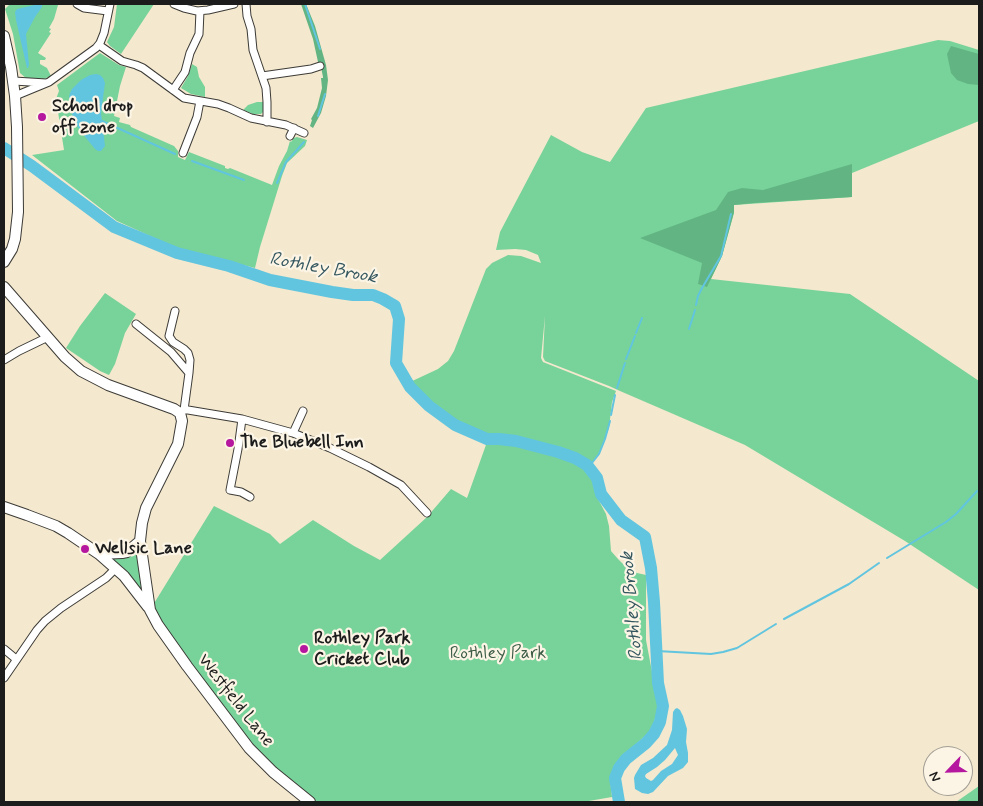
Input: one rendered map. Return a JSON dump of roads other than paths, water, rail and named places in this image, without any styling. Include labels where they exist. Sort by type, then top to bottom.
[{"type":"street","points":[[15,96],[48,83],[99,45],[106,27],[109,8],[84,8],[77,4]]},
{"type":"street","points":[[174,4],[188,10],[200,11],[234,4]]},
{"type":"street","points":[[246,4],[253,50],[265,84],[267,122]]},
{"type":"street","points":[[174,90],[185,72],[190,53],[197,39],[200,26],[200,11]]},
{"type":"street","points":[[4,36],[14,81],[18,174],[16,235],[12,249],[4,262]]},
{"type":"street","points":[[99,45],[122,61],[143,68],[184,98],[218,104],[250,118],[267,122],[278,122],[304,133]]},
{"type":"street","points":[[262,76],[311,72],[320,66]]},
{"type":"street","points":[[14,81],[48,83]]},
{"type":"street","points":[[182,148],[198,117],[200,101]]},
{"type":"street","points":[[290,136],[294,128]]},
{"type":"street","points":[[4,287],[71,363],[86,374],[116,389],[174,409],[242,419],[293,434],[330,448],[401,485],[427,513]]},
{"type":"street","points":[[149,608],[140,541],[142,523],[146,508],[178,444],[189,372],[190,359],[188,353],[173,342],[169,336],[172,314]]},
{"type":"street","points":[[136,324],[172,352],[189,372]]},
{"type":"street","points":[[4,360],[48,337]]},
{"type":"street","points":[[293,434],[303,411]]},
{"type":"street","points":[[242,419],[230,490],[250,497]]},
{"type":"street","points":[[4,507],[56,526],[99,554],[116,568],[149,608]]},
{"type":"street","points":[[99,554],[127,552],[140,541]]},
{"type":"street","points":[[4,678],[45,621],[110,575],[116,568]]},
{"type":"street","name":"Westfield Lane","points":[[149,608],[158,625],[187,666],[249,748],[310,802]]},
{"type":"street","points":[[4,649],[16,659]]},
{"type":"water","points":[[39,4],[42,7],[26,34],[29,65],[27,68],[15,12],[17,9]]},
{"type":"water","points":[[96,74],[103,78],[105,83],[101,113],[105,146],[101,151],[95,149],[74,121],[69,97],[72,89],[81,80]]},
{"type":"water","points":[[675,709],[680,710],[687,729],[688,762],[683,768],[668,776],[653,792],[648,794],[642,793],[635,789],[635,775],[641,765],[653,758],[667,745],[672,730],[673,712]],"holes":[[[675,748],[678,755],[672,764],[661,771],[653,780],[651,781],[646,778],[646,774],[665,760]]]},
{"type":"waterway","points":[[305,4],[320,49]]},
{"type":"waterway","points":[[318,116],[325,94]]},
{"type":"waterway","points":[[102,121],[175,154]]},
{"type":"waterway","points":[[277,183],[286,162],[304,142]]},
{"type":"waterway","name":"Rothley Brook","points":[[4,148],[32,166],[114,227],[177,253],[229,266],[270,280],[332,292],[373,295],[383,299],[395,306],[399,319],[396,363],[410,387],[429,406],[455,425],[487,439],[516,441],[558,452],[587,465],[597,478],[601,494],[621,520],[645,537],[651,568],[658,683],[663,706],[660,722],[654,734],[626,759],[619,768],[615,778],[619,802]]},
{"type":"waterway","points":[[192,161],[244,180]]},
{"type":"waterway","points":[[696,305],[702,288],[721,256],[731,214]]},
{"type":"waterway","points":[[689,329],[695,310]]},
{"type":"waterway","points":[[636,333],[642,318]]},
{"type":"waterway","points":[[626,359],[635,336]]},
{"type":"waterway","points":[[617,388],[625,363]]},
{"type":"waterway","points":[[611,415],[615,395]]},
{"type":"waterway","points":[[588,468],[599,454],[610,421]]},
{"type":"waterway","points":[[887,558],[946,522],[977,491]]},
{"type":"waterway","points":[[784,619],[849,584],[879,563]]},
{"type":"waterway","points":[[657,651],[711,654],[723,652],[737,648],[776,624]]},
{"type":"place","name":"School drop off zone","points":[[42,117]]},
{"type":"place","name":"The Bluebell Inn","points":[[230,443]]},
{"type":"place","name":"Wellsic Lane","points":[[85,549]]},
{"type":"place","name":"Rothley Park Cricket Club","points":[[304,649]]},
{"type":"park label","name":"Rothley Park","points":[[498,654]]}]
